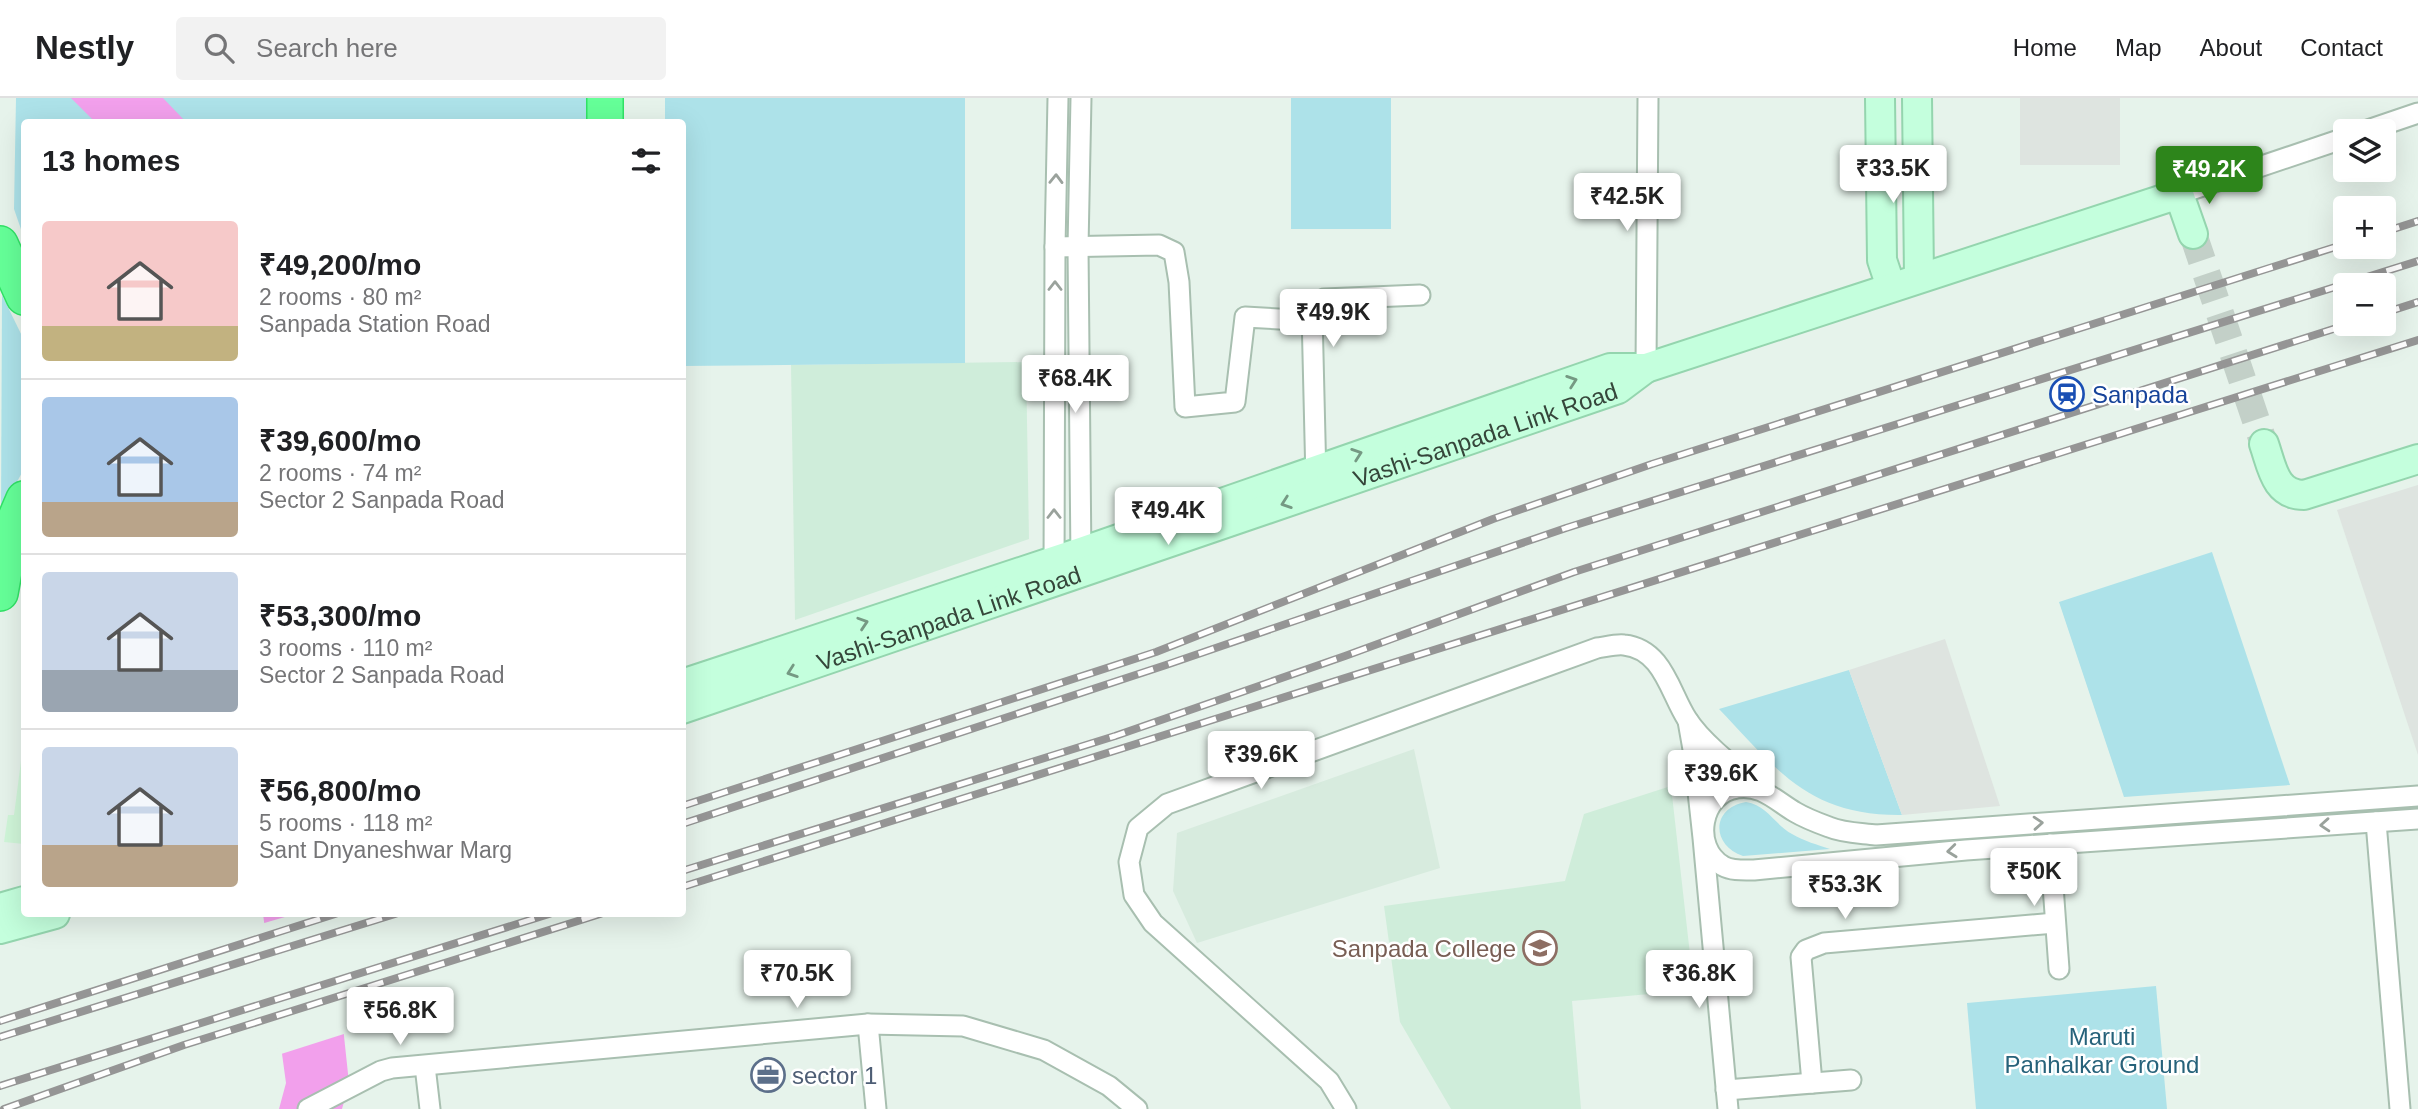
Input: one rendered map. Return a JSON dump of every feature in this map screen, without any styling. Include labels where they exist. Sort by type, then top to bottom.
[{"type":"highway","points":[[605,98],[605,119]]},
{"type":"highway","points":[[626,98],[626,119]]},
{"type":"highway","points":[[0,244],[21,290]]},
{"type":"highway","points":[[0,593],[12,527],[21,506]]},
{"type":"main road","points":[[1880,98],[1882,260],[1891,287]]},
{"type":"main road","points":[[1917,98],[1919,278]]},
{"type":"main road","name":"Vashi-Sanpada Link Road","points":[[686,683],[1081,562],[1316,480],[1610,368],[1646,368],[2179,194]]},
{"type":"main road","points":[[2179,194],[2193,234]]},
{"type":"main road","points":[[2264,444],[2276,478],[2284,489],[2293,495],[2304,495],[2418,459]]},
{"type":"main road","name":"Vashi-Sanpada Link Road","points":[[686,708],[1054,571]]},
{"type":"main road","points":[[0,908],[21,902]]},
{"type":"main road","points":[[0,929],[44,917]]},
{"type":"street","points":[[1054,571],[1058,98]]},
{"type":"street","points":[[1081,98],[1078,247],[1081,562]]},
{"type":"street","points":[[1646,368],[1648,98]]},
{"type":"street","points":[[2396,120],[2418,113]]},
{"type":"street","points":[[2179,194],[2333,142]]},
{"type":"street","points":[[1055,247],[1159,245],[1174,252],[1179,282],[1185,407],[1235,402],[1245,317],[1312,321]]},
{"type":"street","points":[[1316,480],[1312,321],[1315,306],[1324,299],[1420,295]]},
{"type":"street","points":[[1346,1109],[1329,1081],[1153,923],[1134,895],[1129,862],[1138,828],[1167,804],[1597,648],[1625,645],[1644,653],[1665,672],[1687,720],[1694,755],[1703,838],[1727,1100],[1812,1083],[1851,1080]]},
{"type":"street","points":[[1687,720],[1762,790],[1795,812],[1831,828],[1876,835],[2418,796]]},
{"type":"street","points":[[1762,790],[1735,788],[1724,792],[1708,809],[1703,838],[1708,850],[1724,866],[1737,870],[1834,864],[1966,850],[2418,819]]},
{"type":"street","points":[[2376,822],[2400,1109]]},
{"type":"street","points":[[1831,828],[1841,838],[1844,846],[1843,855],[1834,864]]},
{"type":"street","points":[[2050,844],[2059,969]]},
{"type":"street","points":[[1710,907],[1718,882],[1737,870]]},
{"type":"street","points":[[1812,1083],[1801,957],[1806,950],[1824,943],[2055,923]]},
{"type":"street","points":[[867,1024],[876,1109]]},
{"type":"street","points":[[308,1109],[381,1071],[403,1067],[867,1024],[963,1026],[1044,1050],[1109,1086],[1137,1109]]},
{"type":"street","points":[[425,1066],[430,1109]]},
{"type":"shaded area","points":[[71,98],[163,98],[183,119],[92,119]]},
{"type":"shaded area","points":[[2020,98],[2120,98],[2120,165],[2020,165]]},
{"type":"shaded area","points":[[1026,362],[1029,539],[795,620],[791,365]]},
{"type":"shaded area","points":[[2418,485],[2418,755],[2337,510]]},
{"type":"shaded area","points":[[1945,639],[2000,806],[1902,815],[1849,670]]},
{"type":"shaded area","points":[[1414,749],[1440,868],[1197,943],[1173,891],[1177,833]]},
{"type":"shaded area","points":[[21,761],[21,844],[4,842],[8,815],[14,815]]},
{"type":"shaded area","name":"Sanpada College","points":[[1671,786],[1694,990],[1572,1001],[1581,1109],[1451,1109],[1400,1022],[1384,906],[1565,881],[1584,814]]},
{"type":"shaded area","points":[[263,917],[331,917],[349,1083],[342,1109],[279,1109],[286,1083]]},
{"type":"green space","points":[[16,98],[587,98],[586,119],[21,119],[21,229],[14,209]]},
{"type":"green space","points":[[665,98],[965,98],[965,363],[686,366],[686,119],[665,119]]},
{"type":"green space","points":[[1291,98],[1391,98],[1391,229],[1291,229]]},
{"type":"green space","points":[[2,295],[21,334],[21,474],[1,511]]},
{"type":"green space","points":[[2212,552],[2290,785],[2124,797],[2059,602]]},
{"type":"green space","points":[[1849,670],[1902,815],[1842,808],[1798,786],[1759,752],[1719,709]]},
{"type":"green space","points":[[1746,802],[1760,807],[1792,834],[1830,849],[1743,856],[1733,851],[1721,836],[1721,819],[1726,811]]},
{"type":"green space","name":"Maruti Panhalkar Ground","points":[[2156,986],[2167,1109],[1976,1109],[1967,1003]]},
{"type":"pier","points":[[285,917],[334,917],[347,1033],[278,1055],[261,924]]},
{"type":"tunnel","points":[[2193,234],[2264,444]]},
{"type":"railway","points":[[2396,228],[2418,221]]},
{"type":"railway","points":[[686,805],[1156,652],[1493,519],[1652,464],[2333,248]]},
{"type":"railway","points":[[686,823],[1166,665],[1566,528],[2418,261]]},
{"type":"railway","points":[[2396,309],[2418,302]]},
{"type":"railway","points":[[686,870],[1115,736],[1574,572],[2333,329]]},
{"type":"railway","points":[[686,886],[2418,340]]},
{"type":"railway","points":[[0,1021],[326,917]]},
{"type":"railway","points":[[0,1037],[385,917]]},
{"type":"railway","points":[[0,1086],[539,917]]},
{"type":"railway","points":[[4,1109],[184,1045],[590,917]]},
{"type":"place","name":"Sanpada","points":[[2067,394]]},
{"type":"place","name":"Sanpada College","points":[[1540,948]]},
{"type":"place","name":"sector 1","points":[[768,1075]]}]
